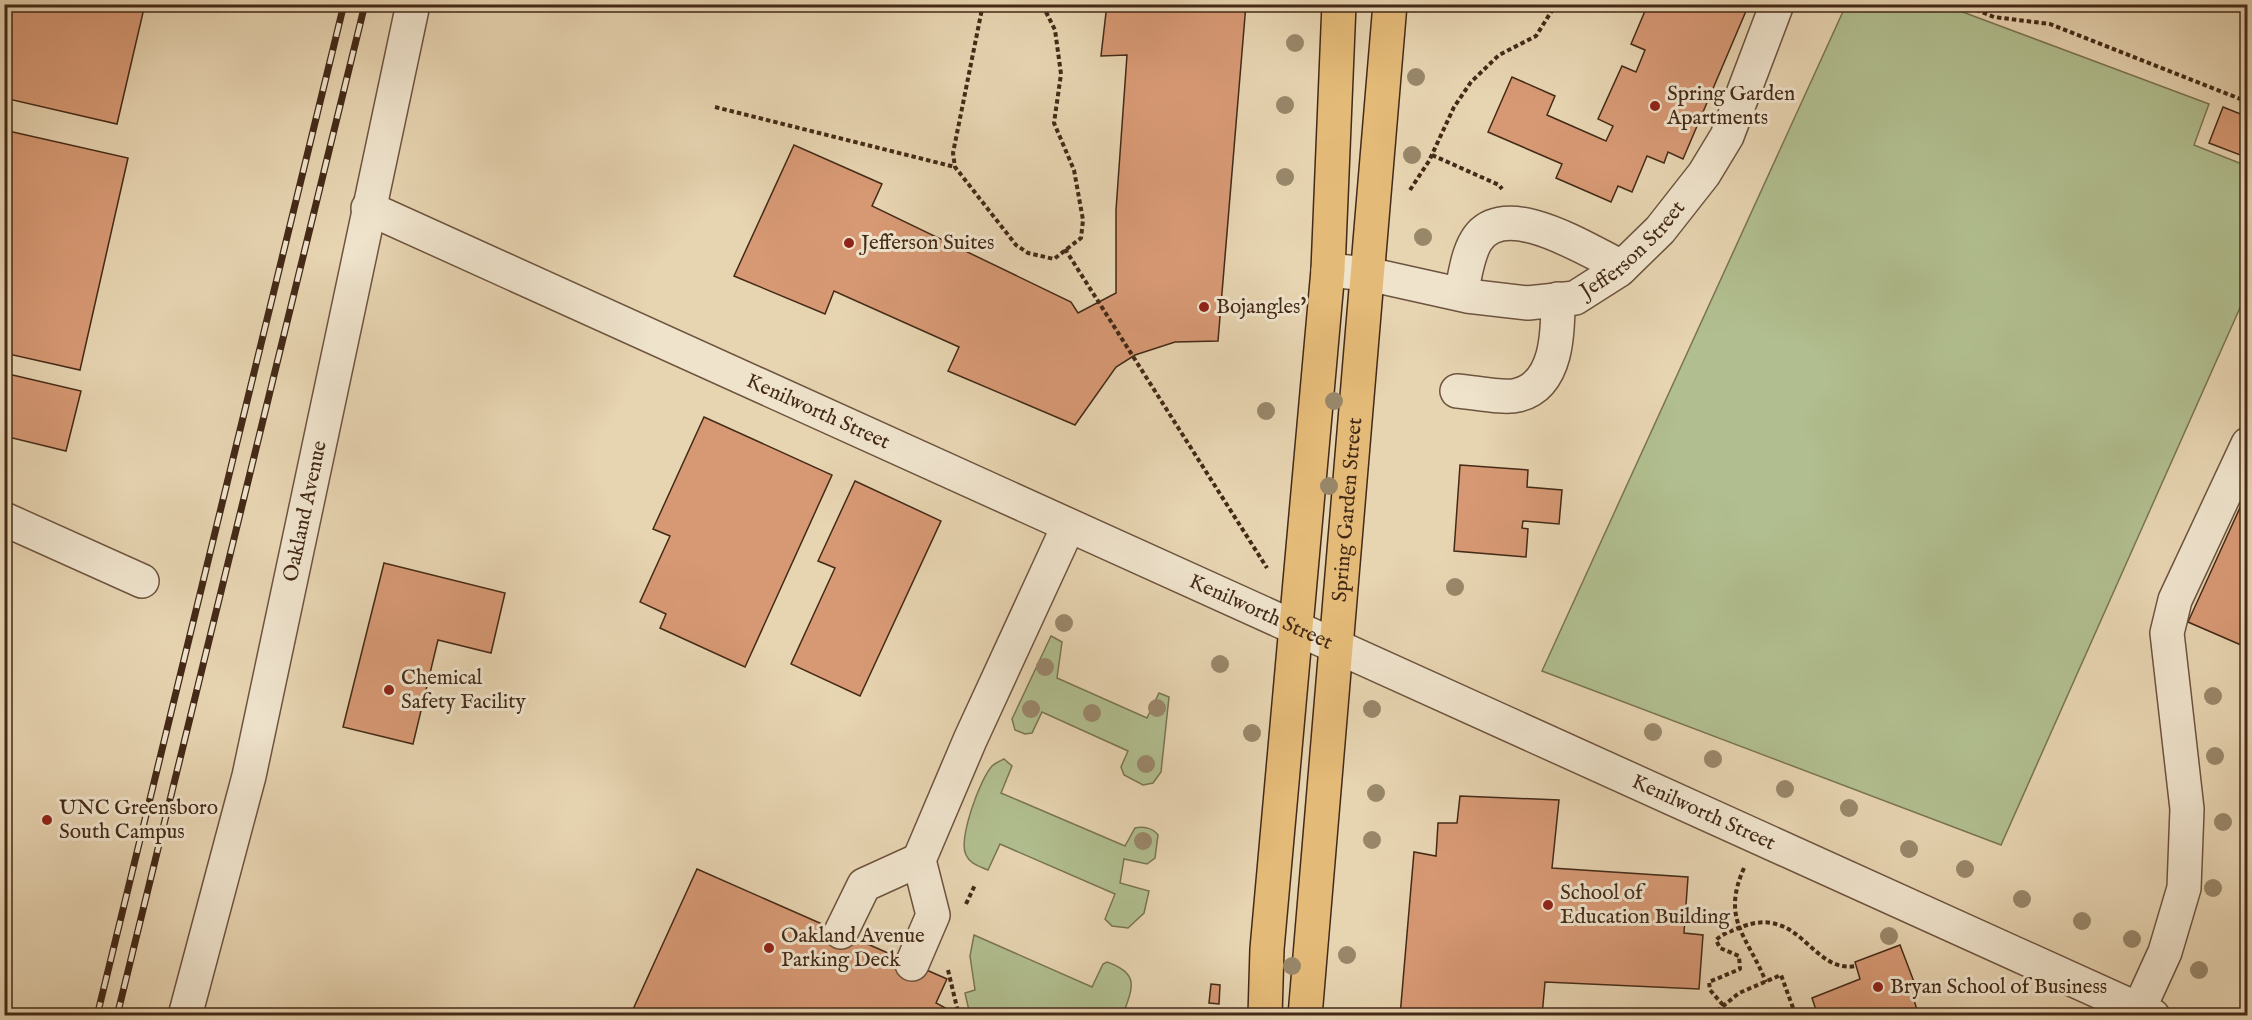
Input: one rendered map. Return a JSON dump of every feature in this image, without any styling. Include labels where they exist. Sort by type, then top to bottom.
[{"type":"main road","name":"Spring Garden Street","points":[[1264,1016],[1267,949],[1328,270],[1339,4]]},
{"type":"main road","name":"Spring Garden Street","points":[[1305,1016],[1334,646],[1390,4]]},
{"type":"street","name":"Oakland Avenue","points":[[185,1016],[249,776],[413,4]]},
{"type":"street","name":"Jefferson Street","points":[[1328,270],[1368,274],[1461,294],[1528,303],[1575,298],[1622,267],[1660,230],[1704,174],[1727,136],[1777,4]]},
{"type":"street","name":"Kenilworth Street","points":[[368,208],[1295,630],[2146,1012]]},
{"type":"street","points":[[1461,294],[1476,240],[1487,229],[1502,222],[1527,223],[1622,267]]},
{"type":"street","points":[[1457,391],[1518,396],[1535,386],[1550,365],[1558,339],[1558,300]]},
{"type":"street","points":[[2146,1012],[2184,888],[2187,809],[2166,633],[2175,600],[2247,444]]},
{"type":"street","points":[[4,519],[142,581]]},
{"type":"street","points":[[912,964],[933,915],[919,860],[970,740],[1068,527]]},
{"type":"street","points":[[841,932],[864,885],[919,860]]},
{"type":"path","points":[[983,4],[953,153],[955,167],[1016,245],[1028,253],[1054,259],[1081,238],[1083,220],[1074,170],[1054,123],[1061,74],[1055,30],[1042,4]]},
{"type":"path","points":[[1372,207],[1401,203],[1432,155],[1454,107],[1471,82],[1498,55],[1536,36],[1556,4]]},
{"type":"path","points":[[1962,4],[1994,17],[2050,24],[2247,102]]},
{"type":"path","points":[[715,107],[955,167]]},
{"type":"path","points":[[1432,155],[1498,185],[1527,223]]},
{"type":"path","points":[[1065,249],[1272,578]]},
{"type":"path","points":[[1757,837],[1737,884],[1733,905],[1740,928],[1756,956],[1766,982]]},
{"type":"path","points":[[1723,1005],[1710,990],[1709,982],[1740,969],[1741,963],[1739,956],[1720,948],[1716,940],[1755,921],[1784,926],[1835,964],[1848,968],[1856,966]]},
{"type":"path","points":[[1710,1016],[1739,993],[1780,975],[1796,1016]]},
{"type":"path","points":[[2240,1016],[2247,986]]},
{"type":"green space","points":[[1846,5],[1944,5],[2209,104],[2194,145],[2247,166],[2247,292],[2001,845],[1542,671]]},
{"type":"green space","points":[[1051,636],[1062,642],[1057,678],[1147,718],[1159,693],[1169,697],[1161,772],[1153,783],[1143,785],[1124,775],[1121,767],[1128,751],[1042,712],[1032,733],[1025,734],[1015,730],[1012,719]]},
{"type":"green space","points":[[1004,759],[1012,766],[1001,793],[1125,846],[1135,828],[1148,828],[1158,835],[1155,858],[1147,864],[1124,859],[1120,883],[1149,891],[1144,913],[1128,928],[1112,926],[1105,919],[1115,894],[1000,844],[988,870],[970,861],[964,847],[965,836],[976,796],[992,766]]},
{"type":"green space","points":[[974,935],[1092,987],[1103,964],[1107,962],[1118,967],[1125,972],[1131,983],[1123,1015],[970,1015],[965,993],[975,990],[970,956]]},
{"type":"building","points":[[4,4],[145,4],[117,124],[4,98]]},
{"type":"building","name":"Jefferson Suites","points":[[1107,4],[1246,4],[1218,341],[1175,342],[1135,355],[1116,367],[1075,425],[948,371],[959,347],[834,291],[825,314],[734,276],[794,145],[882,184],[872,206],[1071,302],[1078,313],[1116,293],[1116,210],[1127,55],[1101,56]]},
{"type":"building","name":"Spring Garden Apartments","points":[[1648,4],[1749,4],[1683,159],[1668,152],[1664,163],[1647,156],[1632,192],[1618,186],[1611,202],[1556,178],[1562,164],[1488,132],[1512,77],[1555,96],[1547,115],[1606,141],[1613,126],[1598,119],[1622,66],[1636,72],[1645,50],[1631,44]]},
{"type":"building","points":[[2223,107],[2248,117],[2248,158],[2209,143]]},
{"type":"building","points":[[4,130],[128,158],[80,370],[4,353]]},
{"type":"building","points":[[4,373],[81,391],[66,451],[4,436]]},
{"type":"building","points":[[704,417],[832,475],[745,667],[660,628],[666,614],[640,602],[670,536],[653,529]]},
{"type":"building","points":[[1460,465],[1528,470],[1527,487],[1562,490],[1559,524],[1523,521],[1522,528],[1528,529],[1526,557],[1454,551]]},
{"type":"building","points":[[855,481],[941,521],[860,696],[791,664],[835,568],[818,561]]},
{"type":"building","points":[[2248,490],[2248,648],[2188,622]]},
{"type":"building","name":"Chemical Safety Facility","points":[[384,563],[505,593],[491,653],[438,640],[413,744],[343,727]]},
{"type":"building","name":"School of Education Building","points":[[1460,796],[1559,800],[1552,868],[1688,877],[1684,933],[1703,935],[1699,989],[1545,982],[1542,1016],[1400,1016],[1414,852],[1436,856],[1438,823],[1457,823]]},
{"type":"building","name":"Oakland Avenue Parking Deck","points":[[697,869],[947,979],[936,1003],[953,1012],[951,1016],[630,1016]]},
{"type":"building","name":"Bryan School of Business","points":[[1900,945],[1919,995],[1913,997],[1919,1016],[1818,1016],[1812,998],[1860,979],[1855,962]]},
{"type":"building","points":[[1211,984],[1220,985],[1219,1004],[1209,1003]]},
{"type":"railway","points":[[97,1016],[344,4]]},
{"type":"railway","points":[[117,1016],[365,4]]},
{"type":"place","name":"Spring Garden Apartments","points":[[1655,106]]},
{"type":"place","name":"Jefferson Suites","points":[[849,243]]},
{"type":"place","name":"Bojangles'","points":[[1204,307]]},
{"type":"place","name":"Chemical Safety Facility","points":[[389,690]]},
{"type":"place","name":"UNC Greensboro South Campus","points":[[47,820]]},
{"type":"place","name":"School of Education Building","points":[[1548,905]]},
{"type":"place","name":"Oakland Avenue Parking Deck","points":[[769,948]]},
{"type":"place","name":"Bryan School of Business","points":[[1878,987]]}]
